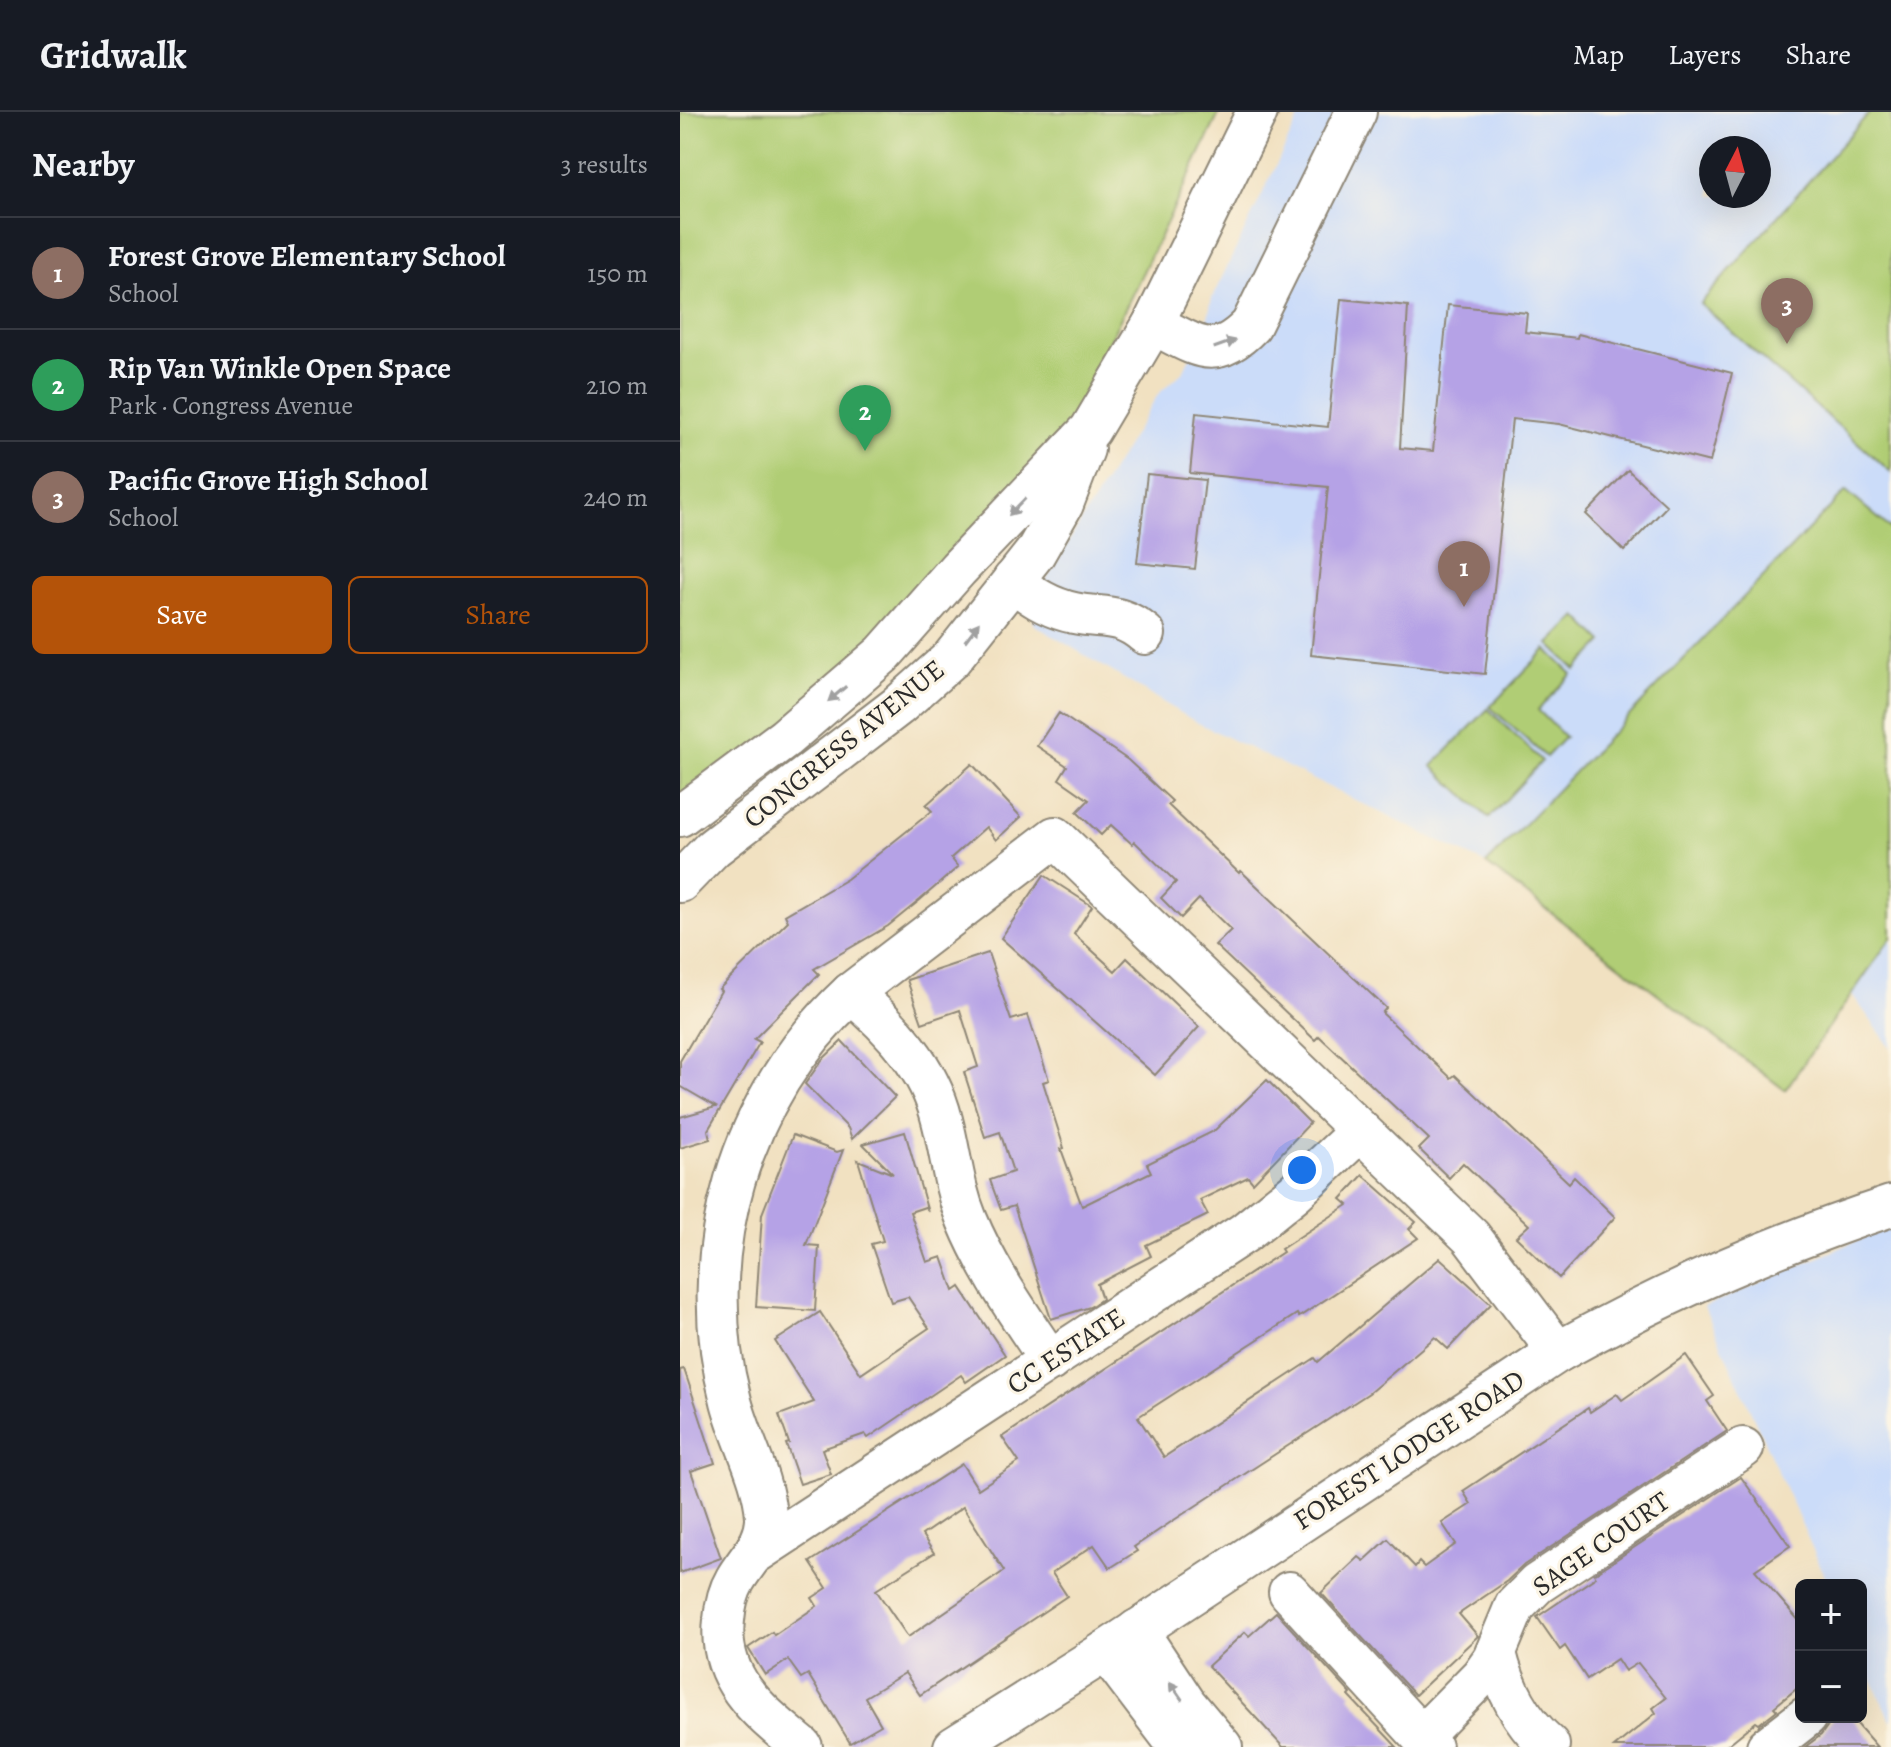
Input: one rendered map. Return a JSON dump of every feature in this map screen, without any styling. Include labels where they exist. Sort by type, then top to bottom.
[{"type":"street","name":"CONGRESS AVENUE","points":[[680,816],[785,738],[883,654],[958,569],[1090,430],[1153,324],[1257,112]]},
{"type":"street","points":[[1153,324],[1207,349],[1225,347],[1236,341],[1251,325],[1356,112]]},
{"type":"street","name":"CONGRESS AVENUE","points":[[680,882],[713,848],[898,706],[951,659],[1035,553],[1063,504],[1082,459],[1090,430]]},
{"type":"street","points":[[1013,580],[1039,600],[1072,613],[1120,618],[1131,622],[1145,634]]},
{"type":"street","points":[[802,1747],[752,1703],[734,1679],[724,1655],[726,1605],[734,1581],[757,1552],[766,1521],[763,1491],[731,1402],[722,1355],[719,1266],[724,1216],[736,1169],[754,1125],[776,1084],[824,1019],[851,993],[1055,837],[1471,1237],[1558,1352]]},
{"type":"street","points":[[851,993],[886,1023],[915,1061],[934,1095],[952,1176],[973,1233],[985,1260],[1050,1361]]},
{"type":"street","name":"CC ESTATE","points":[[757,1552],[1244,1233],[1295,1192],[1360,1131]]},
{"type":"street","name":"FOREST LODGE ROAD","points":[[954,1747],[1122,1641],[1558,1352],[1626,1314],[1751,1257],[1891,1206]]},
{"type":"street","name":"SAGE COURT","points":[[1427,1742],[1481,1676],[1496,1653],[1515,1606],[1537,1584],[1743,1448]]},
{"type":"street","points":[[1289,1592],[1427,1742]]},
{"type":"street","points":[[1122,1641],[1179,1747]]},
{"type":"street","points":[[1122,1641],[1186,1704],[1222,1747]]},
{"type":"street","points":[[1496,1653],[1501,1678],[1530,1725],[1551,1746]]},
{"type":"street","points":[[1767,1747],[1798,1723]]},
{"type":"street","points":[[1504,1747],[1512,1743],[1531,1742],[1551,1746]]},
{"type":"shaded area","points":[[1302,112],[1891,112],[1891,1048],[1851,993],[1785,1090],[1486,864],[1196,722],[1033,624],[1040,589],[1159,393],[1183,372],[1207,322],[1212,298]]},
{"type":"shaded area","points":[[1891,1226],[1891,1722],[1867,1669],[1867,1579],[1826,1579],[1704,1307]]},
{"type":"green space","points":[[680,112],[1220,112],[1073,417],[1026,485],[958,569],[680,816]]},
{"type":"green space","points":[[1870,112],[1891,112],[1891,472],[1700,304]]},
{"type":"green space","points":[[1846,491],[1891,529],[1891,938],[1785,1090],[1486,864]]},
{"type":"green space","points":[[1577,616],[1603,642],[1576,670],[1549,644]]},
{"type":"green space","points":[[1546,649],[1572,674],[1538,710],[1565,737],[1546,757],[1490,707]]},
{"type":"green space","points":[[1488,709],[1542,761],[1489,818],[1432,766]]},
{"type":"building","points":[[1341,299],[1408,306],[1400,448],[1433,451],[1448,305],[1527,313],[1525,332],[1577,338],[1578,334],[1732,373],[1710,462],[1559,424],[1512,419],[1485,674],[1311,655],[1328,487],[1190,473],[1196,413],[1328,427]]},
{"type":"building","points":[[1628,470],[1667,506],[1624,551],[1586,514]]},
{"type":"building","points":[[1147,474],[1205,480],[1195,569],[1137,563]]},
{"type":"building","points":[[1059,713],[1128,760],[1172,801],[1168,805],[1386,1008],[1382,1013],[1451,1078],[1455,1075],[1569,1183],[1574,1177],[1615,1217],[1559,1278],[1516,1237],[1529,1225],[1463,1163],[1449,1178],[1419,1149],[1429,1139],[1319,1036],[1315,1040],[1215,945],[1231,930],[1199,899],[1181,918],[1161,898],[1176,882],[1134,841],[1132,844],[1111,825],[1101,835],[1077,812],[1089,800],[1059,779],[1067,766],[1037,746]]},
{"type":"building","points":[[972,764],[1021,817],[996,840],[986,827],[951,858],[958,867],[920,900],[888,926],[814,969],[819,974],[754,1039],[760,1042],[708,1130],[710,1139],[680,1148],[680,1117],[716,1107],[680,1086],[680,1061],[721,991],[719,989],[788,921],[785,915],[847,879],[932,811],[926,805]]},
{"type":"building","points":[[1044,875],[1092,906],[1074,934],[1115,971],[1127,958],[1199,1027],[1155,1075],[1001,938]]},
{"type":"building","points":[[988,953],[1011,1020],[1028,1015],[1049,1080],[1043,1082],[1064,1148],[1061,1149],[1082,1206],[1151,1172],[1147,1164],[1214,1131],[1267,1080],[1310,1123],[1253,1183],[1248,1177],[1200,1200],[1208,1215],[1146,1245],[1151,1256],[1097,1284],[1102,1299],[1090,1307],[1051,1319],[1014,1206],[1001,1210],[990,1180],[1013,1172],[1000,1132],[985,1137],[964,1072],[978,1067],[960,1010],[922,1023],[907,980]]},
{"type":"building","points":[[842,1041],[895,1097],[852,1139],[848,1128],[805,1084],[822,1060]]},
{"type":"building","points":[[905,1132],[927,1209],[910,1212],[927,1262],[942,1257],[954,1291],[960,1287],[1005,1355],[966,1382],[961,1375],[868,1438],[865,1434],[822,1449],[831,1474],[800,1484],[779,1415],[814,1402],[775,1341],[820,1312],[861,1374],[929,1328],[908,1297],[891,1302],[871,1244],[883,1241],[858,1160],[893,1174],[863,1144]]},
{"type":"building","points":[[793,1135],[837,1152],[843,1150],[806,1245],[819,1246],[815,1311],[756,1307],[762,1214]]},
{"type":"building","points":[[1363,1175],[1416,1222],[1409,1229],[1418,1238],[1299,1317],[1297,1314],[1138,1417],[1164,1457],[1315,1358],[1318,1362],[1440,1258],[1491,1304],[1448,1349],[1435,1337],[1369,1393],[1134,1547],[1137,1551],[1110,1568],[1094,1545],[1052,1573],[1067,1596],[920,1695],[905,1673],[865,1697],[881,1725],[850,1743],[808,1674],[801,1678],[788,1660],[765,1675],[748,1648],[772,1632],[774,1635],[817,1606],[812,1598],[827,1588],[810,1562],[962,1464],[978,1489],[1019,1462],[1002,1437],[1283,1252],[1281,1249],[1348,1205],[1341,1199]],"holes":[[[963,1507],[1004,1571],[908,1637],[876,1590],[934,1553],[922,1535]]]},
{"type":"building","points":[[1686,1355],[1714,1396],[1707,1401],[1727,1431],[1524,1565],[1507,1581],[1459,1614],[1478,1636],[1415,1695],[1321,1593],[1359,1557],[1364,1561],[1388,1539],[1415,1567],[1419,1562],[1424,1567],[1456,1544],[1442,1523],[1471,1504],[1463,1491],[1588,1408],[1590,1412],[1617,1394],[1622,1400]]},
{"type":"building","points":[[684,1369],[715,1463],[691,1471],[721,1558],[680,1573],[680,1370]]},
{"type":"building","points":[[1741,1477],[1790,1546],[1755,1570],[1795,1616],[1795,1690],[1774,1707],[1777,1710],[1725,1747],[1614,1747],[1656,1713],[1653,1708],[1666,1698],[1638,1663],[1625,1671],[1617,1659],[1587,1679],[1565,1646],[1560,1650],[1537,1617],[1596,1577],[1594,1574]]},
{"type":"building","points":[[1276,1612],[1397,1747],[1283,1747],[1208,1666],[1245,1632],[1249,1636]]},
{"type":"building","points":[[1830,1723],[1856,1723],[1877,1747],[1805,1747],[1821,1735]]},
{"type":"place","name":"Pacific Grove High School","points":[[1787,344]]},
{"type":"place","name":"Rip Van Winkle Open Space","points":[[865,451]]},
{"type":"place","name":"Forest Grove Elementary School","points":[[1464,607]]}]
